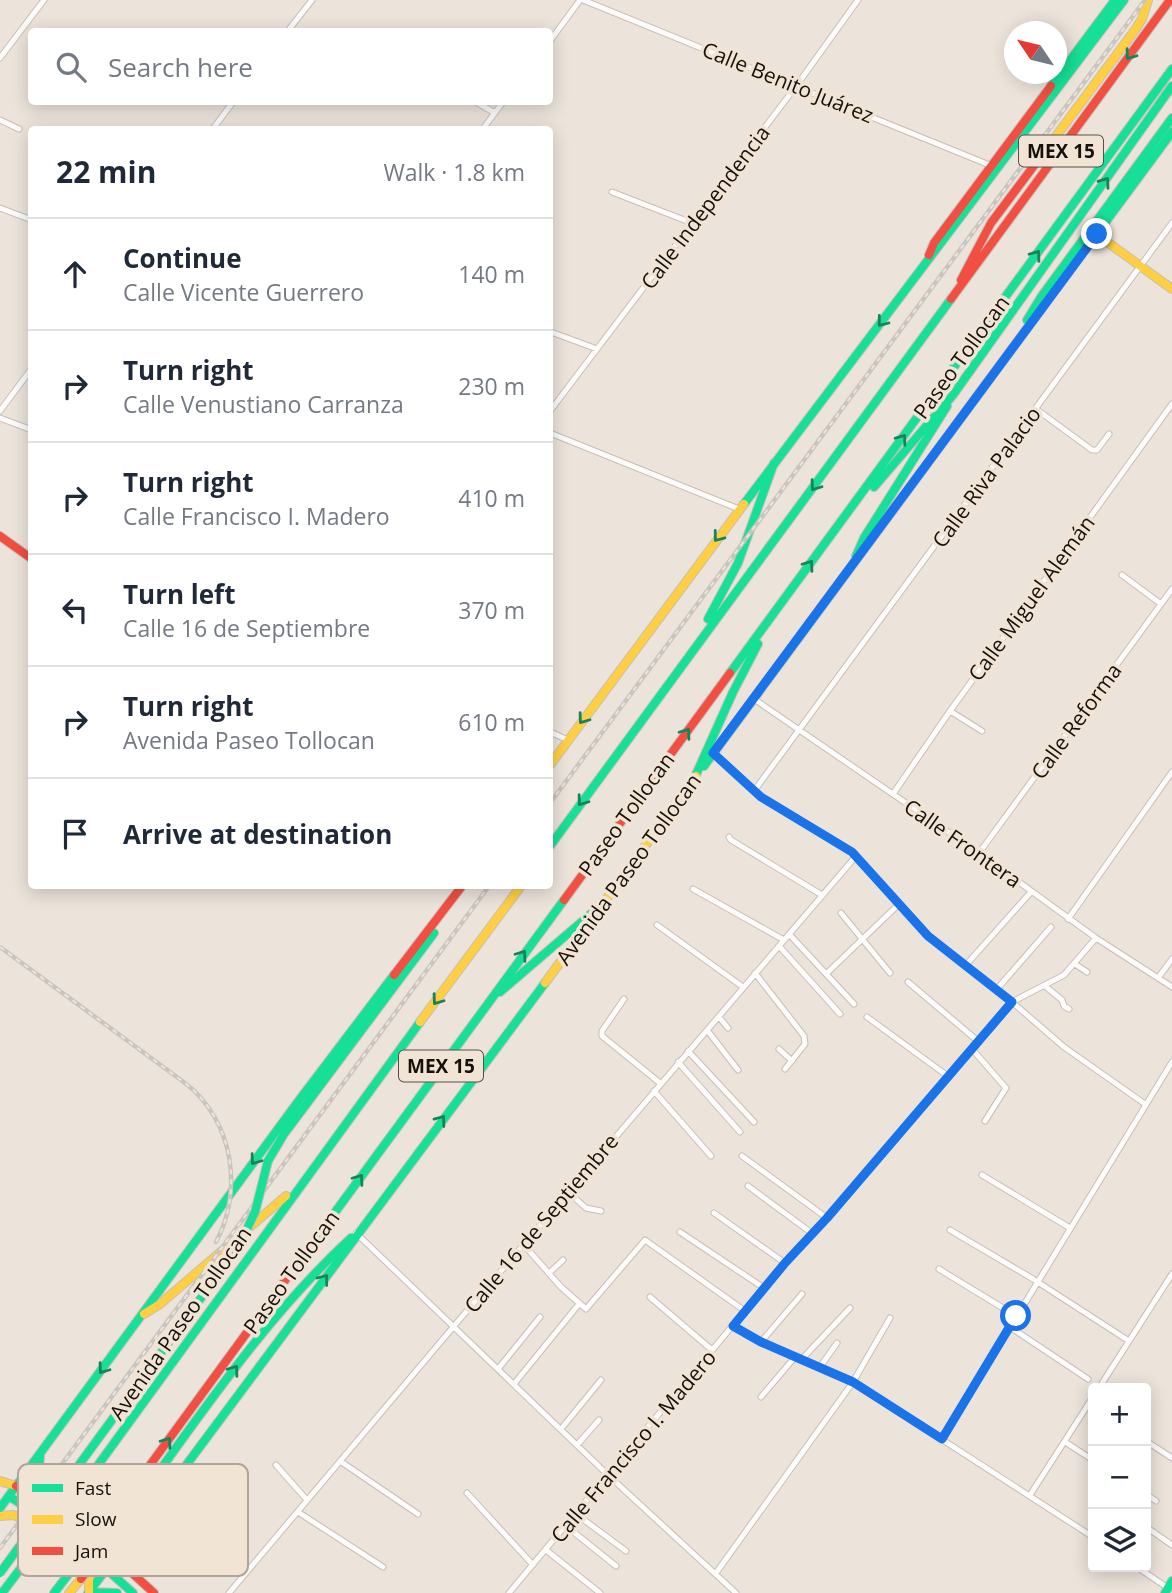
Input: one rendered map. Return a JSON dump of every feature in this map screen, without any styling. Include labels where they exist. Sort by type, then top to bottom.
[{"type":"main road","points":[[923,268],[934,243],[1115,0]]},
{"type":"main road","points":[[553,761],[739,509],[1010,155],[1124,0]]},
{"type":"main road","points":[[951,302],[980,240],[1135,30],[1148,0]]},
{"type":"main road","name":"Paseo Tollocan","points":[[553,842],[1170,0]]},
{"type":"main road","name":"Paseo Tollocan","points":[[151,1464],[1172,69]]},
{"type":"main road","points":[[847,513],[885,475],[953,395],[1172,86]]},
{"type":"main road","name":"Avenida Paseo Tollocan","points":[[186,1464],[853,566],[1022,333],[1033,310],[1168,130],[1172,118]]},
{"type":"main road","points":[[1093,232],[1172,289]]},
{"type":"main road","points":[[853,566],[864,538],[939,422],[953,395]]},
{"type":"main road","points":[[652,707],[666,681],[722,599],[733,577],[754,527],[774,463]]},
{"type":"main road","points":[[0,536],[28,556]]},
{"type":"main road","points":[[694,779],[733,692],[772,617]]},
{"type":"main road","name":"Avenida Paseo Tollocan","points":[[33,1464],[297,1103],[459,889]]},
{"type":"main road","name":"Avenida Paseo Tollocan","points":[[82,1464],[239,1246],[255,1212],[268,1161],[284,1134],[429,940],[448,913],[460,889]]},
{"type":"main road","name":"Paseo Tollocan","points":[[100,1464],[312,1168],[519,889]]},
{"type":"main road","points":[[487,1002],[606,901]]},
{"type":"main road","points":[[144,1314],[160,1304],[233,1243],[312,1168]]},
{"type":"main road","name":"Avenida Paseo Tollocan","points":[[165,1464],[270,1323],[325,1262],[356,1234]]},
{"type":"main road","points":[[40,1464],[41,1453]]},
{"type":"main road","points":[[0,1480],[16,1486]]},
{"type":"main road","name":"Avenida Paseo Tollocan","points":[[0,1508],[5,1495],[18,1483]]},
{"type":"main road","points":[[0,1516],[18,1517]]},
{"type":"main road","name":"Avenida Paseo Tollocan","points":[[0,1573],[18,1549]]},
{"type":"main road","name":"Paseo Tollocan","points":[[2,1593],[18,1572]]},
{"type":"main road","name":"Paseo Tollocan","points":[[54,1593],[68,1576]]},
{"type":"main road","name":"Avenida Paseo Tollocan","points":[[69,1593],[83,1576]]},
{"type":"main road","name":"Avenida Paseo Tollocan","points":[[88,1592],[101,1576]]},
{"type":"main road","points":[[116,1576],[133,1593]]},
{"type":"main road","points":[[138,1576],[154,1593]]},
{"type":"main road","points":[[140,1576],[145,1583]]},
{"type":"main road","points":[[88,1592],[117,1593]]},
{"type":"street","points":[[0,58],[44,0]]},
{"type":"street","points":[[290,28],[312,0]]},
{"type":"street","points":[[553,37],[581,0]]},
{"type":"street","name":"Calle Benito Juárez","points":[[581,0],[992,166]]},
{"type":"street","name":"Calle Independencia","points":[[553,407],[859,0]]},
{"type":"street","points":[[215,126],[231,105]]},
{"type":"street","points":[[481,105],[495,113]]},
{"type":"street","points":[[485,126],[501,105]]},
{"type":"street","points":[[0,120],[19,130]]},
{"type":"street","points":[[612,192],[692,223]]},
{"type":"street","points":[[0,208],[28,218]]},
{"type":"street","name":"Calle Riva Palacio","points":[[754,791],[1172,223]]},
{"type":"street","points":[[553,333],[597,349]]},
{"type":"street","points":[[0,411],[28,373]]},
{"type":"street","name":"Calle Miguel Alemán","points":[[893,794],[950,710],[1172,404]]},
{"type":"street","points":[[1036,409],[1092,450],[1097,450],[1109,434]]},
{"type":"street","points":[[0,418],[28,428]]},
{"type":"street","points":[[553,434],[739,509]]},
{"type":"street","points":[[1122,575],[1161,604]]},
{"type":"street","name":"Calle Reforma","points":[[979,853],[1172,589]]},
{"type":"street","name":"Calle Frontera","points":[[754,699],[979,853],[1068,919],[1172,988]]},
{"type":"street","points":[[950,710],[982,731]]},
{"type":"street","points":[[553,733],[568,740]]},
{"type":"street","points":[[713,753],[754,791],[856,856],[928,936],[997,989],[1064,1047],[1145,1104]]},
{"type":"street","points":[[1068,919],[1172,772]]},
{"type":"street","points":[[729,837],[822,895]]},
{"type":"street","name":"Calle 16 de Septiembre","points":[[248,1571],[660,1083],[856,856]]},
{"type":"street","points":[[693,889],[784,940]]},
{"type":"street","points":[[966,965],[1031,892]]},
{"type":"street","points":[[827,974],[898,905]]},
{"type":"street","points":[[841,913],[890,973]]},
{"type":"street","points":[[657,925],[743,987]]},
{"type":"street","points":[[997,989],[1051,928]]},
{"type":"street","points":[[789,934],[854,1004]]},
{"type":"street","name":"Calle Francisco I. Madero","points":[[509,1593],[785,1263],[827,1218],[1012,1002],[1064,975],[1096,938]]},
{"type":"street","points":[[779,946],[840,1014]]},
{"type":"street","points":[[1158,978],[1172,959]]},
{"type":"street","points":[[1075,964],[1087,972]]},
{"type":"street","points":[[755,973],[804,1036],[805,1044],[785,1069]]},
{"type":"street","points":[[908,982],[979,1042]]},
{"type":"street","points":[[1045,986],[1069,1009]]},
{"type":"street","points":[[624,999],[602,1031],[602,1036],[660,1083]]},
{"type":"street","points":[[719,1017],[728,1028]]},
{"type":"street","points":[[867,1017],[949,1077]]},
{"type":"street","points":[[707,1030],[738,1070]]},
{"type":"street","points":[[779,1049],[792,1061]]},
{"type":"street","points":[[972,1049],[1006,1088],[985,1121]]},
{"type":"street","points":[[688,1051],[754,1122]]},
{"type":"street","points":[[678,1062],[740,1132]]},
{"type":"street","points":[[942,1439],[1172,1062]]},
{"type":"street","points":[[654,1091],[711,1156]]},
{"type":"street","points":[[742,1156],[827,1218]]},
{"type":"street","points":[[982,1175],[1070,1228]]},
{"type":"street","points":[[748,1186],[813,1234]]},
{"type":"street","points":[[568,1192],[586,1208],[601,1211]]},
{"type":"street","points":[[714,1213],[785,1263]]},
{"type":"street","points":[[950,1230],[1129,1341]]},
{"type":"street","points":[[680,1232],[764,1288]]},
{"type":"street","points":[[356,1234],[608,1475],[736,1593]]},
{"type":"street","points":[[524,1245],[579,1304],[587,1309],[645,1240],[745,1311]]},
{"type":"street","points":[[549,1273],[563,1260]]},
{"type":"street","points":[[939,1269],[1016,1316]]},
{"type":"street","points":[[1102,1383],[1172,1274]]},
{"type":"street","points":[[761,1342],[802,1294]]},
{"type":"street","points":[[650,1297],[712,1350]]},
{"type":"street","points":[[514,1384],[579,1304]]},
{"type":"street","points":[[802,1360],[850,1308]]},
{"type":"street","points":[[498,1369],[540,1317]]},
{"type":"street","points":[[716,1573],[853,1382],[890,1318]]},
{"type":"street","points":[[733,1326],[761,1342],[853,1382],[1088,1534]]},
{"type":"street","points":[[1010,1326],[1088,1379]]},
{"type":"street","points":[[820,1367],[837,1343]]},
{"type":"street","points":[[761,1397],[794,1357]]},
{"type":"street","points":[[561,1429],[601,1380]]},
{"type":"street","points":[[1030,1495],[1088,1411]]},
{"type":"street","points":[[577,1445],[599,1420]]},
{"type":"street","points":[[1065,1442],[1088,1457]]},
{"type":"street","points":[[1151,1444],[1172,1458]]},
{"type":"street","points":[[340,1461],[418,1514]]},
{"type":"street","points":[[276,1465],[307,1500]]},
{"type":"street","points":[[467,1493],[533,1565]]},
{"type":"street","points":[[1151,1498],[1156,1501]]},
{"type":"street","points":[[298,1512],[383,1567]]},
{"type":"street","points":[[576,1514],[626,1551]]},
{"type":"street","points":[[566,1526],[616,1566]]},
{"type":"street","points":[[1151,1531],[1172,1545]]},
{"type":"street","points":[[546,1550],[600,1593]]},
{"type":"street","points":[[1146,1572],[1168,1587]]},
{"type":"street","name":"Calle 16 de Septiembre","points":[[229,1593],[243,1576]]},
{"type":"railway","points":[[553,799],[1145,0]]},
{"type":"railway","points":[[62,1464],[487,889]]},
{"type":"railway","points":[[0,947],[185,1083],[201,1098],[214,1116],[229,1157],[230,1200],[225,1222],[216,1242]]},
{"type":"railway","points":[[0,1548],[18,1524]]},
{"type":"traffic: fast","points":[[1051,86],[1115,0]]},
{"type":"traffic: fast","points":[[744,504],[1124,0]]},
{"type":"traffic: fast","points":[[730,673],[1172,69]]},
{"type":"traffic: fast","points":[[874,487],[953,395],[1172,86]]},
{"type":"traffic: fast","points":[[1027,320],[1172,118]]},
{"type":"traffic: fast","points":[[704,766],[1172,132]]},
{"type":"traffic: fast","points":[[553,842],[951,299]]},
{"type":"traffic: fast","points":[[856,556],[864,538],[947,406]]},
{"type":"traffic: fast","points":[[708,619],[738,563],[774,463]]},
{"type":"traffic: fast","points":[[694,779],[758,644]]},
{"type":"traffic: fast","points":[[289,1275],[564,900]]},
{"type":"traffic: fast","points":[[500,992],[606,901]]},
{"type":"traffic: fast","points":[[268,1161],[284,1134],[434,933]]},
{"type":"traffic: fast","points":[[32,1464],[394,975]]},
{"type":"traffic: fast","points":[[187,1464],[545,983]]},
{"type":"traffic: fast","points":[[99,1464],[420,1022]]},
{"type":"traffic: fast","points":[[80,1464],[239,1246],[255,1212],[268,1161]]},
{"type":"traffic: fast","points":[[164,1464],[258,1339],[318,1270],[351,1238]]},
{"type":"traffic: fast","points":[[39,1464],[40,1456]]},
{"type":"traffic: fast","points":[[0,1508],[18,1483]]},
{"type":"traffic: fast","points":[[9,1496],[18,1502]]},
{"type":"traffic: fast","points":[[0,1573],[18,1548]]},
{"type":"traffic: fast","points":[[2,1593],[18,1572]]},
{"type":"traffic: fast","points":[[54,1593],[67,1576]]},
{"type":"traffic: fast","points":[[88,1593],[101,1576]]},
{"type":"traffic: fast","points":[[114,1576],[133,1593]]},
{"type":"traffic: fast","points":[[1165,1593],[1172,1581]]},
{"type":"traffic: fast","points":[[89,1592],[117,1593]]},
{"type":"traffic: slow","points":[[1048,147],[1135,30],[1148,0]]},
{"type":"traffic: slow","points":[[1092,231],[1172,289]]},
{"type":"traffic: slow","points":[[553,761],[744,504]]},
{"type":"traffic: slow","points":[[545,983],[696,776]]},
{"type":"traffic: slow","points":[[420,1022],[519,889]]},
{"type":"traffic: slow","points":[[144,1314],[160,1304],[286,1196]]},
{"type":"traffic: slow","points":[[0,1481],[16,1486]]},
{"type":"traffic: slow","points":[[0,1516],[18,1517]]},
{"type":"traffic: slow","points":[[89,1576],[89,1592]]},
{"type":"traffic: slow","points":[[69,1593],[81,1579]]},
{"type":"traffic: jam","points":[[951,299],[1170,0]]},
{"type":"traffic: jam","points":[[929,255],[934,243],[1051,86]]},
{"type":"traffic: jam","points":[[961,280],[991,223],[1048,147]]},
{"type":"traffic: jam","points":[[0,536],[28,556]]},
{"type":"traffic: jam","points":[[564,900],[730,673]]},
{"type":"traffic: jam","points":[[394,975],[460,889]]},
{"type":"traffic: jam","points":[[151,1464],[289,1275]]},
{"type":"traffic: jam","points":[[135,1576],[154,1593]]},
{"type":"route","points":[[1016,1316],[942,1439],[853,1382],[761,1342],[733,1326],[1012,1002],[928,936],[852,852],[761,797],[713,753],[1097,234]]}]
